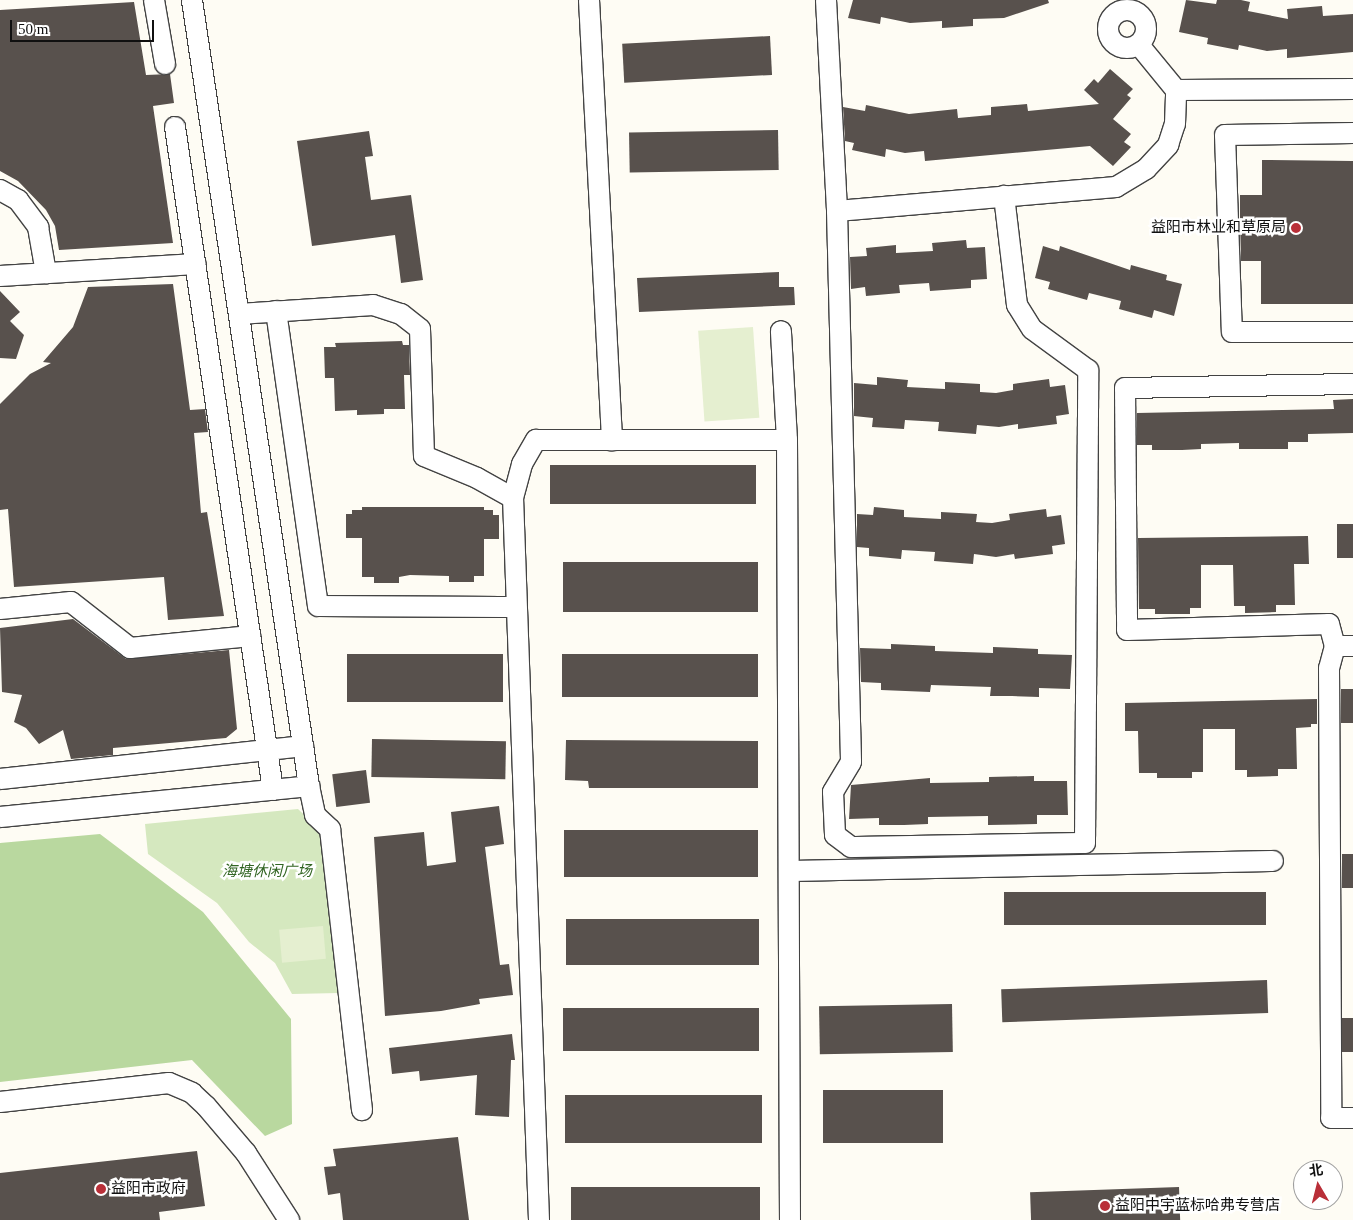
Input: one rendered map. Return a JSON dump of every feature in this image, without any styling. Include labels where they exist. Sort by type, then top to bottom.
[{"type":"street","points":[[154,0],[165,64]]},
{"type":"street","points":[[192,0],[310,786],[316,815],[330,829],[362,1110]]},
{"type":"street","points":[[588,0],[612,440]]},
{"type":"street","points":[[826,0],[837,211],[851,762],[833,792],[835,835],[851,847],[1085,843],[1088,370],[1032,329],[1017,305],[1004,196]]},
{"type":"street","points":[[1136,6],[1146,28],[1139,45],[1127,48],[1115,44],[1108,28],[1112,8],[1124,11],[1136,6]]},
{"type":"street","points":[[837,211],[1116,186],[1146,170],[1168,145],[1175,124],[1176,90],[1139,45]]},
{"type":"street","points":[[1176,90],[1353,89]]},
{"type":"street","points":[[176,127],[273,790]]},
{"type":"street","points":[[1353,133],[1225,135],[1232,332],[1353,332]]},
{"type":"street","points":[[0,190],[18,200],[38,227],[46,273]]},
{"type":"street","points":[[0,276],[196,264]]},
{"type":"street","points":[[239,314],[373,305],[407,319],[420,329],[424,456],[477,478],[513,498]]},
{"type":"street","points":[[276,311],[318,606],[516,607]]},
{"type":"street","points":[[781,331],[787,440],[790,1220]]},
{"type":"street","points":[[1353,384],[1124,388],[1126,630],[1329,624],[1344,646],[1329,668],[1331,1118],[1353,1118]]},
{"type":"street","points":[[539,1220],[513,498],[522,464],[536,440],[787,440]]},
{"type":"street","points":[[0,609],[71,602],[130,648],[250,636]]},
{"type":"street","points":[[0,778],[304,746]]},
{"type":"street","points":[[0,818],[310,786]]},
{"type":"street","points":[[790,871],[1273,861]]},
{"type":"street","points":[[0,1102],[170,1083],[192,1093],[206,1106],[246,1153],[289,1220]]},
{"type":"green space","points":[[753,327],[759,418],[704,422],[698,331]]},
{"type":"green space","name":"海塘休闲广场","points":[[298,809],[321,831],[339,993],[292,994],[275,963],[249,942],[217,903],[148,854],[145,824]]},
{"type":"green space","points":[[100,834],[203,912],[291,1019],[292,1124],[265,1136],[192,1060],[0,1082],[0,843]]},
{"type":"green space","points":[[323,926],[326,959],[282,963],[279,930]]},
{"type":"building","points":[[853,0],[1048,0],[1049,3],[1004,18],[973,19],[973,26],[942,28],[942,21],[910,23],[881,17],[880,24],[848,18]]},
{"type":"building","points":[[1186,0],[1216,4],[1217,0],[1241,0],[1250,2],[1248,11],[1288,19],[1287,9],[1322,6],[1323,16],[1353,14],[1353,52],[1287,58],[1287,49],[1267,51],[1239,45],[1238,50],[1207,44],[1208,38],[1179,32]]},
{"type":"building","points":[[134,2],[146,75],[170,74],[174,103],[153,106],[173,243],[59,250],[55,226],[46,210],[18,181],[0,171],[0,10]]},
{"type":"building","points":[[770,36],[772,75],[624,83],[622,44]]},
{"type":"building","points":[[1110,69],[1133,89],[1127,95],[1131,98],[1113,119],[1131,134],[1124,142],[1131,147],[1113,166],[1090,146],[925,161],[924,151],[905,153],[886,149],[885,157],[852,150],[854,143],[845,141],[843,107],[865,111],[866,105],[909,114],[957,109],[958,118],[991,115],[991,107],[1027,104],[1028,111],[1099,104],[1084,90],[1094,79],[1098,83]]},
{"type":"building","points":[[778,130],[779,170],[630,173],[629,133]]},
{"type":"building","points":[[369,131],[373,156],[365,157],[371,200],[411,195],[423,280],[401,283],[395,235],[312,246],[297,141]]},
{"type":"building","name":"益阳市林业和草原局","points":[[1262,160],[1353,161],[1353,304],[1261,304],[1261,261],[1241,261],[1240,195],[1262,195]]},
{"type":"building","points":[[966,240],[967,248],[985,247],[987,279],[971,280],[971,288],[930,291],[929,283],[899,285],[900,293],[866,296],[865,287],[851,289],[850,257],[867,256],[866,248],[896,245],[896,253],[933,251],[932,243]]},
{"type":"building","points":[[1043,246],[1059,251],[1060,246],[1130,270],[1131,265],[1167,275],[1166,280],[1182,284],[1174,316],[1154,310],[1152,318],[1119,309],[1121,301],[1089,293],[1087,300],[1048,289],[1050,282],[1035,278]]},
{"type":"building","points":[[779,272],[779,287],[794,287],[795,305],[639,312],[637,278]]},
{"type":"building","points":[[173,284],[190,410],[205,409],[208,432],[194,433],[201,513],[207,512],[224,616],[168,620],[164,577],[14,587],[8,509],[0,510],[0,404],[30,374],[51,363],[43,362],[73,327],[88,287]]},
{"type":"building","points":[[0,291],[20,312],[10,321],[24,335],[16,359],[0,358]]},
{"type":"building","points":[[402,341],[403,345],[409,345],[410,375],[404,375],[405,409],[384,409],[384,414],[357,415],[357,410],[335,411],[334,378],[325,378],[324,347],[336,347],[335,343]]},
{"type":"building","points":[[877,377],[908,380],[907,387],[945,389],[945,382],[980,384],[980,392],[996,393],[1013,390],[1013,384],[1049,379],[1050,387],[1065,385],[1069,414],[1056,416],[1057,424],[1018,429],[1018,424],[999,427],[977,425],[976,434],[938,431],[939,422],[905,420],[904,429],[872,427],[873,418],[854,416],[854,383],[877,385]]},
{"type":"building","points":[[1353,399],[1353,433],[1308,434],[1308,442],[1288,442],[1288,449],[1239,449],[1239,443],[1201,444],[1201,449],[1182,450],[1152,450],[1152,445],[1137,445],[1137,413],[1334,409],[1333,400]]},
{"type":"building","points":[[550,465],[756,465],[756,504],[550,504]]},
{"type":"building","points":[[362,507],[484,507],[484,510],[493,510],[493,515],[499,515],[499,539],[484,539],[484,576],[474,576],[474,582],[449,582],[449,576],[410,575],[399,577],[399,583],[374,583],[374,577],[362,577],[362,538],[346,538],[346,514],[352,514],[352,510],[362,510]]},
{"type":"building","points":[[874,507],[904,510],[904,517],[941,519],[941,512],[977,514],[976,522],[992,523],[1010,520],[1009,514],[1046,509],[1047,517],[1061,515],[1065,544],[1052,546],[1053,554],[1015,559],[1014,554],[996,557],[974,554],[973,564],[934,561],[935,552],[902,550],[901,559],[869,556],[869,548],[857,547],[857,514],[873,515]]},
{"type":"building","points":[[1337,524],[1353,524],[1353,558],[1337,558]]},
{"type":"building","points":[[1308,536],[1309,564],[1294,564],[1295,605],[1276,605],[1276,612],[1245,613],[1245,606],[1234,606],[1233,565],[1201,565],[1201,608],[1190,608],[1190,614],[1155,614],[1155,609],[1139,609],[1138,538]]},
{"type":"building","points":[[563,562],[758,562],[758,612],[563,612]]},
{"type":"building","points":[[73,619],[126,659],[229,650],[237,729],[226,738],[113,748],[113,755],[71,759],[63,730],[39,744],[26,728],[14,722],[22,695],[2,692],[0,628]]},
{"type":"building","points":[[891,644],[935,646],[935,651],[993,653],[993,647],[1038,649],[1038,654],[1072,655],[1070,689],[1039,688],[1039,697],[990,696],[991,687],[931,685],[930,692],[881,690],[881,683],[861,682],[860,648],[891,649]]},
{"type":"building","points":[[347,654],[503,654],[503,702],[347,702]]},
{"type":"building","points":[[562,654],[758,654],[758,697],[562,697]]},
{"type":"building","points":[[1341,689],[1353,689],[1353,723],[1341,723]]},
{"type":"building","points":[[1317,699],[1317,724],[1311,724],[1311,727],[1296,728],[1297,769],[1278,769],[1278,776],[1247,777],[1247,770],[1235,770],[1235,729],[1203,729],[1203,772],[1192,772],[1192,778],[1157,778],[1157,773],[1139,773],[1138,731],[1125,731],[1125,703]]},
{"type":"building","points":[[372,739],[506,741],[505,779],[371,777]]},
{"type":"building","points":[[566,740],[758,741],[758,788],[589,788],[588,781],[565,780]]},
{"type":"building","points":[[366,770],[370,803],[336,807],[332,774]]},
{"type":"building","points":[[1034,776],[1034,781],[1067,781],[1068,815],[1037,815],[1037,824],[988,825],[988,816],[928,817],[928,824],[904,825],[879,825],[879,818],[849,819],[851,785],[930,778],[930,783],[989,782],[989,777]]},
{"type":"building","points":[[499,806],[504,844],[485,847],[500,965],[509,964],[513,995],[479,999],[480,1004],[441,1011],[385,1016],[374,837],[424,832],[427,866],[456,862],[451,812]]},
{"type":"building","points":[[564,830],[758,830],[758,877],[564,877]]},
{"type":"building","points":[[1342,854],[1353,854],[1353,888],[1342,888]]},
{"type":"building","points":[[1004,892],[1266,892],[1266,925],[1004,925]]},
{"type":"building","points":[[566,919],[759,919],[759,965],[566,965]]},
{"type":"building","points":[[1267,980],[1268,1013],[1002,1022],[1001,989]]},
{"type":"building","points":[[952,1004],[953,1052],[820,1054],[819,1006]]},
{"type":"building","points":[[563,1008],[759,1008],[759,1051],[563,1051]]},
{"type":"building","points":[[1342,1018],[1353,1018],[1353,1052],[1342,1052]]},
{"type":"building","points":[[512,1034],[515,1060],[511,1060],[509,1117],[475,1115],[477,1075],[420,1081],[419,1071],[392,1074],[389,1048]]},
{"type":"building","points":[[823,1090],[943,1090],[943,1143],[823,1143]]},
{"type":"building","points":[[565,1095],[762,1095],[762,1143],[565,1143]]},
{"type":"building","points":[[458,1137],[469,1220],[343,1220],[340,1193],[328,1195],[324,1167],[336,1166],[333,1149]]},
{"type":"building","name":"益阳市政府","points":[[197,1151],[205,1206],[159,1212],[160,1220],[0,1220],[0,1173]]},
{"type":"building","points":[[571,1187],[760,1187],[760,1220],[571,1220]]},
{"type":"building","name":"益阳中宇蓝标哈弗专营店","points":[[1179,1187],[1180,1220],[1031,1220],[1030,1192]]},
{"type":"place","name":"益阳市林业和草原局","points":[[1296,228]]},
{"type":"place","name":"益阳市政府","points":[[101,1189]]},
{"type":"place","name":"益阳中宇蓝标哈弗专营店","points":[[1105,1206]]}]
